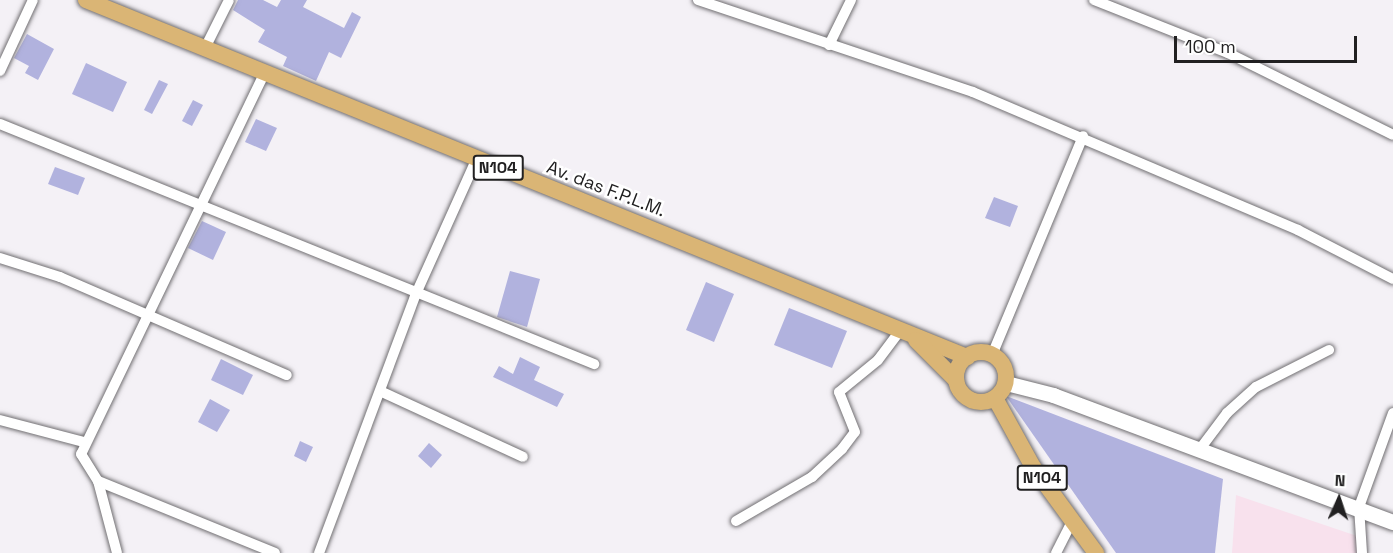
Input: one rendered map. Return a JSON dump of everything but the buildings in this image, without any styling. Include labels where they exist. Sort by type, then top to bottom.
[{"type":"main road","name":"Av. das F.P.L.M.","points":[[86,0],[206,46],[476,160],[967,357]]},
{"type":"main road","name":"Av. das F.P.L.M.","points":[[906,332],[956,380]]},
{"type":"main road","name":"N104","points":[[967,357],[992,355]]},
{"type":"main road","points":[[992,355],[1005,370],[1005,383],[995,398]]},
{"type":"main road","points":[[956,380],[967,357]]},
{"type":"main road","name":"N104","points":[[956,380],[970,400],[995,398],[1033,467],[1096,553]]},
{"type":"main road","points":[[1005,383],[1200,449],[1359,507],[1393,522]]},
{"type":"street","points":[[0,71],[33,0]]},
{"type":"street","points":[[206,46],[229,0]]},
{"type":"street","points":[[698,0],[829,45],[931,76],[1083,136],[1298,230],[1393,279]]},
{"type":"street","points":[[829,45],[851,0]]},
{"type":"street","points":[[1094,0],[1228,53],[1393,135]]},
{"type":"street","points":[[117,553],[98,481],[85,466],[84,442],[264,72]]},
{"type":"street","points":[[0,124],[199,203],[415,296],[594,364]]},
{"type":"street","points":[[992,355],[1083,136]]},
{"type":"street","points":[[319,553],[382,392],[415,296],[476,160]]},
{"type":"street","points":[[0,258],[147,313],[287,375]]},
{"type":"street","points":[[736,521],[812,477],[842,449],[855,432],[839,392],[878,360],[906,332]]},
{"type":"street","points":[[1200,449],[1227,413],[1256,387],[1329,350]]},
{"type":"street","points":[[382,392],[523,457]]},
{"type":"street","points":[[1362,553],[1359,507],[1393,413]]},
{"type":"street","points":[[0,420],[84,442]]},
{"type":"street","points":[[98,481],[275,553]]},
{"type":"street","points":[[1056,553],[1073,520]]},
{"type":"shaded area","points":[[1236,495],[1357,536],[1358,553],[1232,553]]}]
